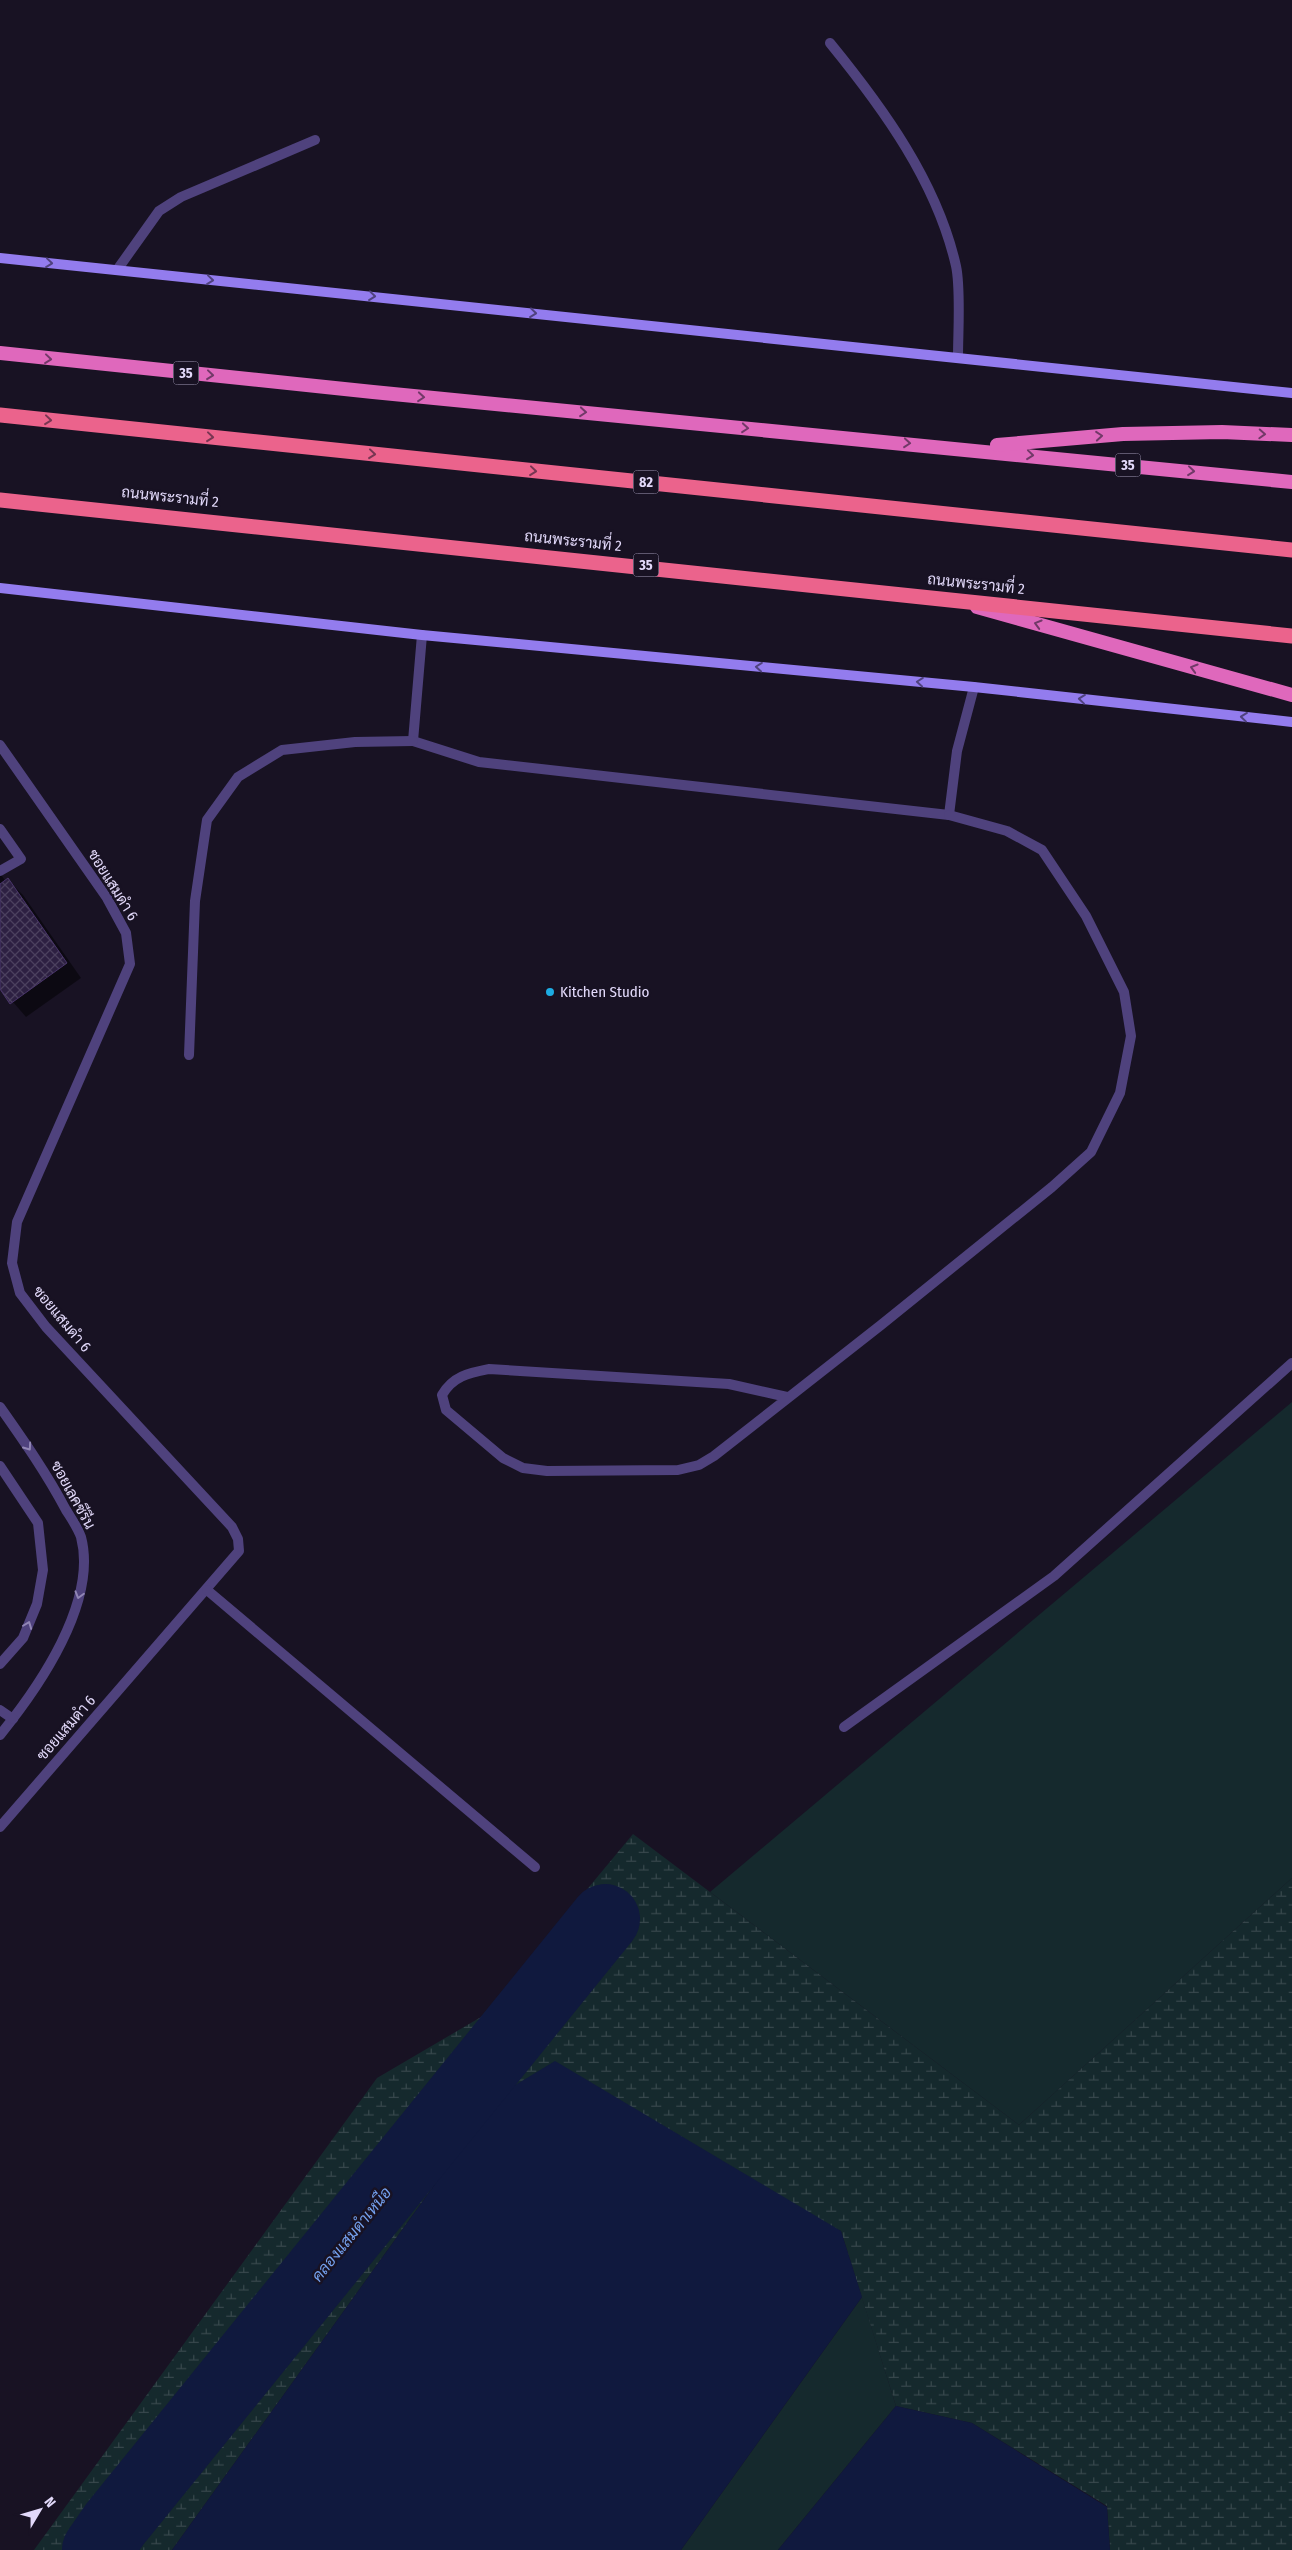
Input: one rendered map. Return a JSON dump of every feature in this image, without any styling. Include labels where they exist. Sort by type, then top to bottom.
[{"type":"highway","name":"35","points":[[0,354],[1292,482]]},
{"type":"highway","name":"82","points":[[0,415],[1292,550]]},
{"type":"highway","points":[[964,448],[1123,434],[1222,432],[1292,435]]},
{"type":"highway","name":"ถนนพระรามที่ 2","points":[[0,495],[1292,634]]},
{"type":"highway","points":[[0,500],[1292,634]]},
{"type":"highway","points":[[941,597],[1292,695]]},
{"type":"main road","points":[[0,258],[1292,392]]},
{"type":"main road","points":[[0,588],[422,635],[974,687],[1292,722]]},
{"type":"street","points":[[830,43],[875,99],[915,165],[941,219],[956,268],[958,357]]},
{"type":"street","points":[[117,270],[160,212],[181,196],[315,140]]},
{"type":"street","points":[[413,741],[422,635]]},
{"type":"street","points":[[949,816],[957,751],[974,687]]},
{"type":"street","points":[[188,1055],[195,901],[207,820],[238,776],[282,750],[355,742],[413,741],[479,762],[949,816],[1007,831],[1042,850],[1086,916],[1124,992],[1131,1036],[1120,1093],[1091,1152],[1052,1187],[889,1319],[714,1456],[699,1465],[678,1470],[547,1471],[523,1468],[503,1458],[446,1410],[442,1395],[449,1383],[466,1373],[489,1369],[728,1384],[788,1397]]},
{"type":"street","name":"ซอยแสมดำ 6","points":[[0,745],[107,898],[126,934],[130,964],[17,1222],[12,1263],[20,1293],[46,1327],[232,1527],[238,1539],[239,1551],[208,1590],[0,1827]]},
{"type":"street","points":[[0,829],[21,859],[0,871]]},
{"type":"street","points":[[844,1726],[1054,1576],[1292,1363]]},
{"type":"street","name":"ซอยเลคซีรีน","points":[[0,1407],[31,1451],[81,1536],[84,1580],[72,1622],[55,1656],[13,1719],[0,1735]]},
{"type":"street","points":[[0,1466],[38,1524],[43,1570],[37,1604],[23,1638],[0,1664]]},
{"type":"street","points":[[208,1590],[535,1867]]},
{"type":"street","points":[[0,1710],[13,1719]]},
{"type":"green space","points":[[1292,1402],[1292,1878],[1019,2125],[710,1892]]},
{"type":"green space","points":[[633,1834],[1019,2125],[1292,1878],[1292,2550],[1110,2550],[1107,2506],[972,2423],[896,2406],[841,2231],[499,2095],[172,2550],[34,2550],[377,2078],[481,2017]]},
{"type":"green space","points":[[862,2297],[896,2406],[778,2550],[681,2550]]},
{"type":"water","points":[[555,2061],[841,2231],[862,2297],[681,2550],[172,2550],[499,2095]]},
{"type":"water","points":[[896,2406],[972,2423],[1107,2507],[1110,2550],[778,2550]]},
{"type":"building","points":[[8,878],[67,963],[10,1004],[0,989],[0,884]]},
{"type":"waterway","name":"คลองแสมดำเหนือ","points":[[97,2550],[115,2524],[605,1919]]},
{"type":"place","name":"Kitchen Studio","points":[[550,992]]}]
